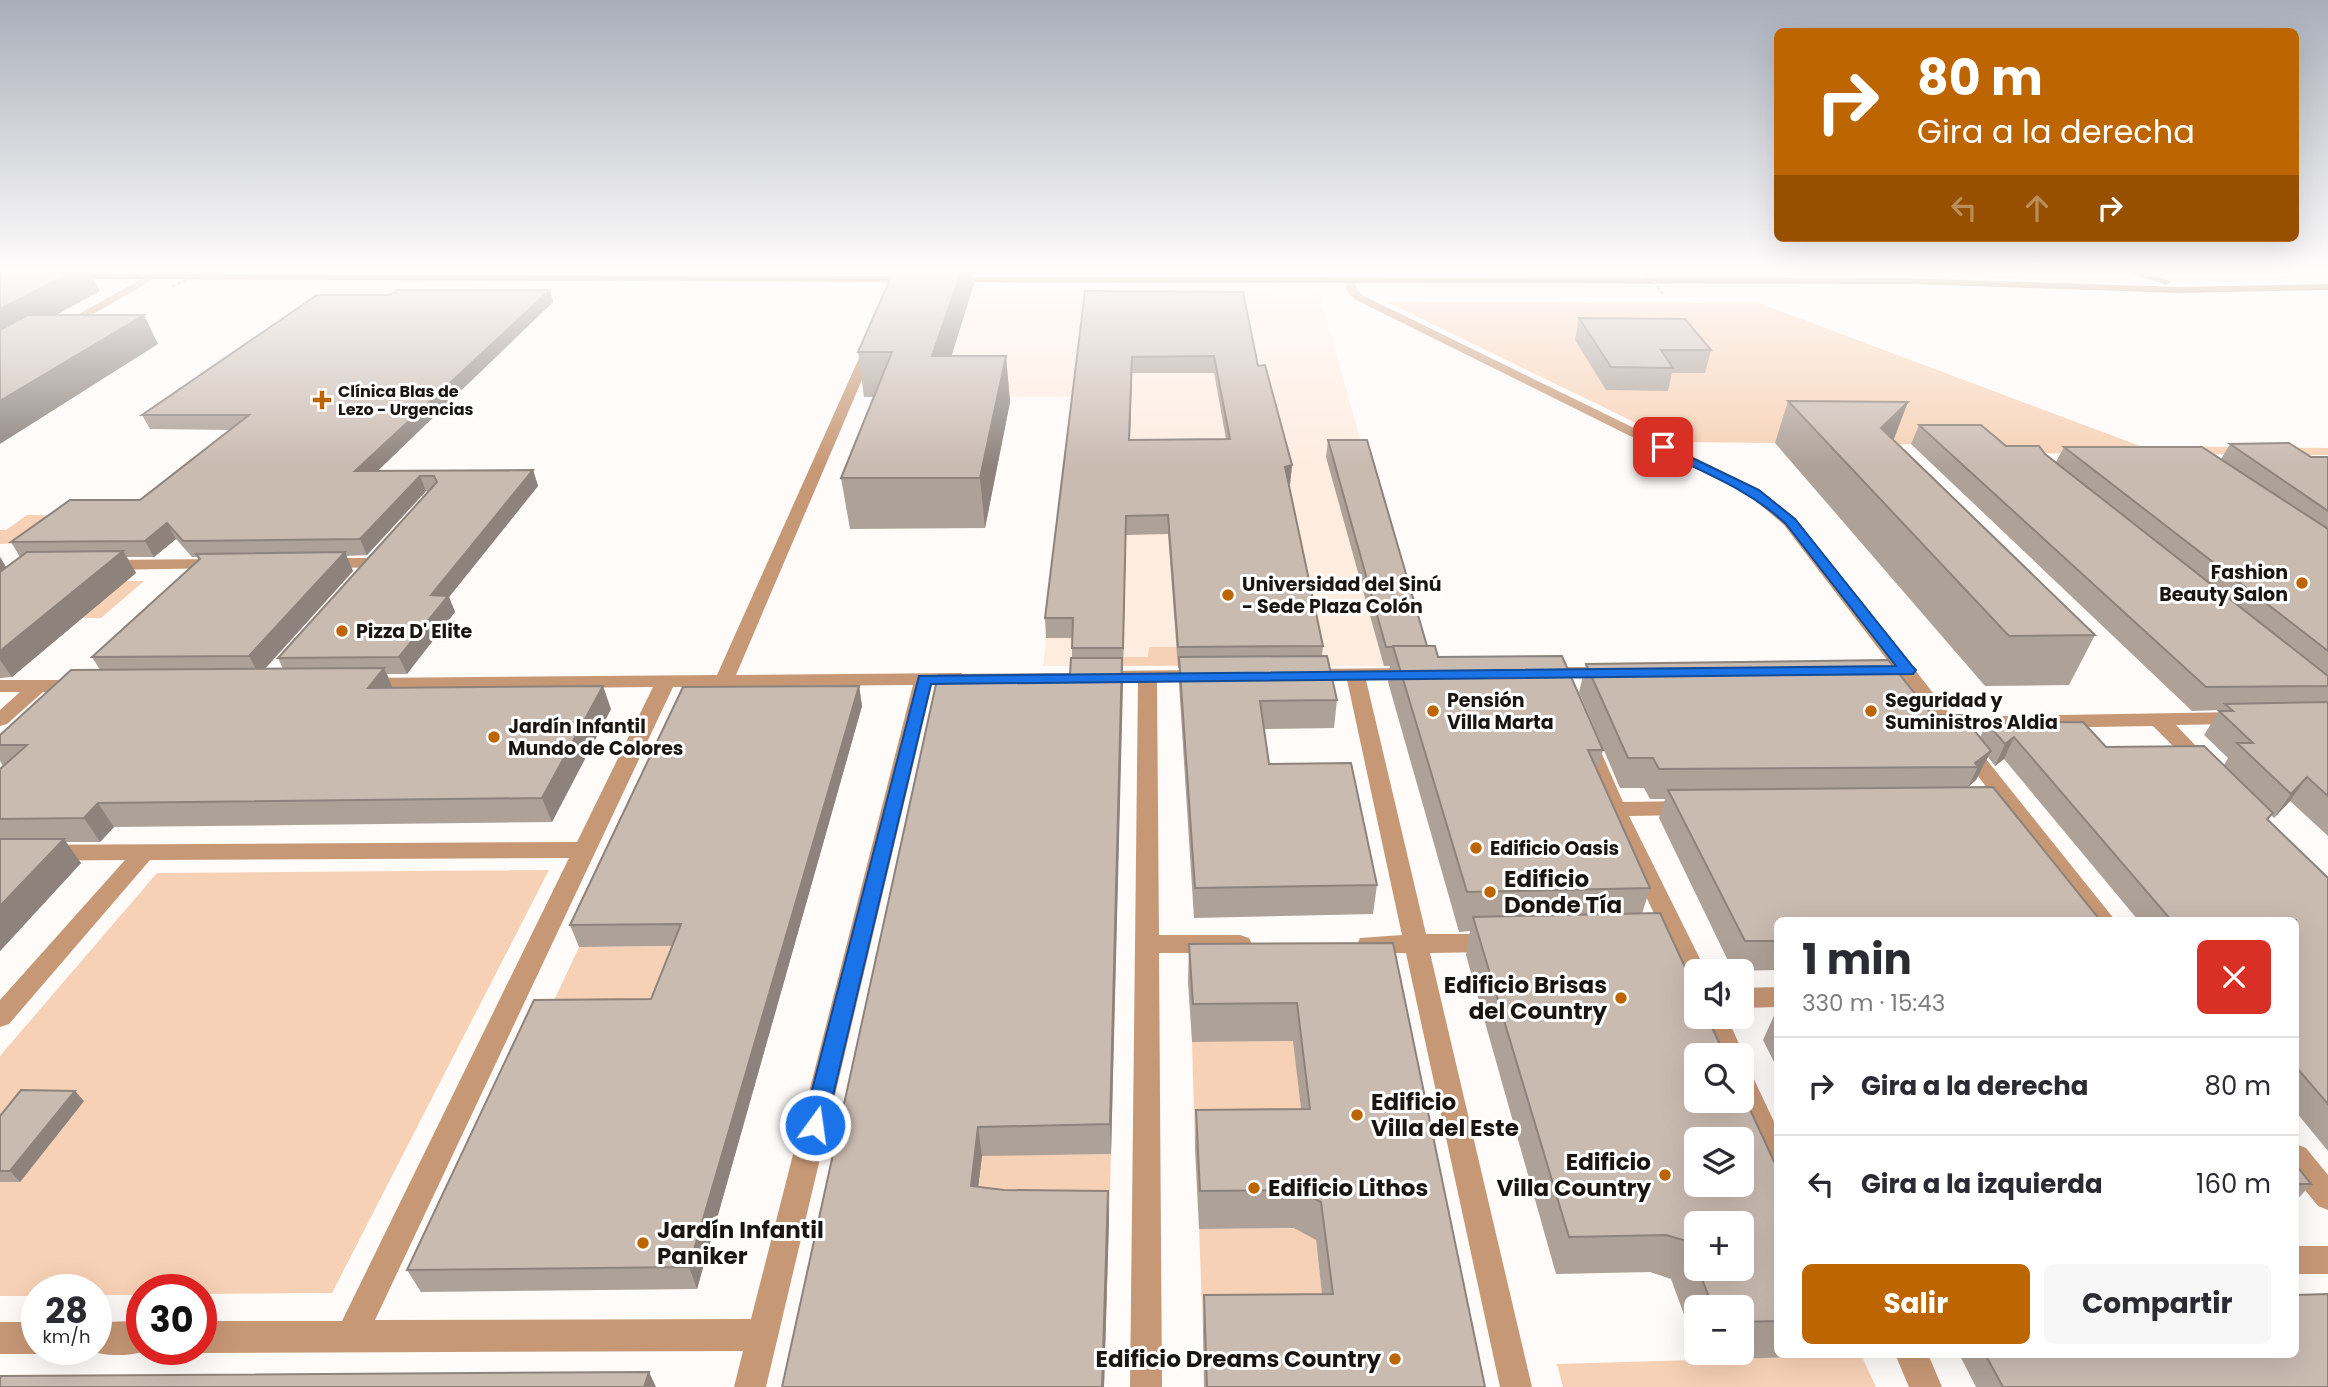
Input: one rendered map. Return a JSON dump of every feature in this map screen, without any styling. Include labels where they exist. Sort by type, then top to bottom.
[{"type":"street","points":[[724,681],[874,337]]},
{"type":"street","points":[[1439,337],[1754,492],[1775,507],[1790,522],[1908,670],[2011,806],[2101,917]]},
{"type":"street","points":[[305,563],[377,558]]},
{"type":"street","points":[[355,582],[377,558]]},
{"type":"street","points":[[89,565],[237,564]]},
{"type":"street","points":[[1852,671],[1908,670]]},
{"type":"street","points":[[1522,673],[1628,673]]},
{"type":"street","points":[[1558,673],[1568,698]]},
{"type":"street","points":[[1286,676],[1434,674]]},
{"type":"street","points":[[1355,675],[1418,944],[1516,1387]]},
{"type":"street","points":[[1081,678],[1217,676]]},
{"type":"street","points":[[1146,1387],[1148,677]]},
{"type":"street","points":[[347,684],[976,678]]},
{"type":"street","points":[[750,1387],[924,679]]},
{"type":"street","points":[[351,1336],[666,681]]},
{"type":"street","points":[[0,720],[38,686]]},
{"type":"street","points":[[0,687],[104,686]]},
{"type":"street","points":[[1949,723],[2259,718]]},
{"type":"street","points":[[2158,719],[2216,777]]},
{"type":"street","points":[[1579,723],[1615,809],[1688,959]]},
{"type":"street","points":[[1983,806],[2011,806]]},
{"type":"street","points":[[1615,809],[1710,808]]},
{"type":"street","points":[[0,853],[587,850]]},
{"type":"street","points":[[0,1017],[143,854]]},
{"type":"street","points":[[1624,940],[1679,939]]},
{"type":"street","points":[[1350,944],[1514,942]]},
{"type":"street","points":[[1147,944],[1269,944]]},
{"type":"street","points":[[1754,998],[1774,997]]},
{"type":"street","points":[[1754,1108],[1774,1152]]},
{"type":"street","points":[[2299,1161],[2328,1197]]},
{"type":"street","points":[[2299,1260],[2328,1260]]},
{"type":"street","points":[[217,1337],[763,1335]]},
{"type":"street","points":[[0,1338],[21,1338]]},
{"type":"street","points":[[1913,1358],[1926,1387]]},
{"type":"shaded area","points":[[957,337],[1331,337],[1424,666],[1043,666],[1075,397],[938,397]]},
{"type":"shaded area","points":[[1458,337],[1849,337],[2140,446],[2328,448],[2328,455],[2010,453],[2000,445],[1675,442]]},
{"type":"shaded area","points":[[27,515],[79,516],[42,543],[0,544],[0,530],[6,530]]},
{"type":"shaded area","points":[[111,581],[144,581],[101,618],[67,618]]},
{"type":"shaded area","points":[[1149,647],[1288,647],[1291,665],[1114,666],[1114,657],[1148,657]]},
{"type":"shaded area","points":[[549,870],[332,1293],[217,1294],[217,1274],[126,1274],[126,1295],[112,1295],[112,1274],[21,1274],[21,1296],[0,1296],[0,1056],[157,873]]},
{"type":"shaded area","points":[[687,946],[659,1021],[544,1022],[579,947]]},
{"type":"shaded area","points":[[1294,1041],[1305,1147],[1195,1149],[1192,1042]]},
{"type":"shaded area","points":[[1111,1154],[1109,1220],[975,1220],[982,1155]]},
{"type":"shaded area","points":[[1314,1228],[1327,1331],[1203,1332],[1199,1229]]},
{"type":"shaded area","points":[[1754,1358],[1774,1358],[1862,1358],[1876,1387],[1563,1387],[1557,1364],[1684,1360],[1684,1365],[1754,1365]]},
{"type":"building","points":[[0,337],[108,337],[0,401]]},
{"type":"building","points":[[256,337],[500,337],[355,471],[533,470],[431,595],[448,596],[399,657],[278,658],[437,482],[434,476],[420,476],[360,539],[183,541],[167,523],[145,541],[11,542],[70,500],[140,500],[249,415],[142,415]]},
{"type":"building","points":[[865,337],[939,337],[932,356],[1006,356],[980,478],[841,478],[892,352],[858,352]]},
{"type":"building","name":"Universidad del Sinú - Sede Plaza Colón","points":[[1079,337],[1252,337],[1258,366],[1265,365],[1292,465],[1285,467],[1323,646],[1178,647],[1168,515],[1126,516],[1123,648],[1072,648],[1073,618],[1045,618]],"holes":[[[1214,356],[1230,439],[1129,440],[1132,357]]]},
{"type":"building","points":[[1591,337],[1700,337],[1711,350],[1661,350],[1673,368],[1611,367]]},
{"type":"building","points":[[1788,401],[1908,402],[1881,428],[2095,635],[2009,636]]},
{"type":"building","points":[[1919,425],[1981,425],[2006,446],[2039,446],[2045,454],[2328,676],[2328,686],[2206,687]]},
{"type":"building","points":[[1328,440],[1367,440],[1427,646],[1386,647]]},
{"type":"building","points":[[2289,443],[2311,457],[2328,457],[2328,511],[2230,444]]},
{"type":"building","points":[[2064,447],[2202,447],[2328,529],[2328,651]]},
{"type":"building","points":[[123,551],[0,651],[0,572],[27,552]]},
{"type":"building","points":[[345,552],[249,656],[92,657],[200,559],[196,554]]},
{"type":"building","points":[[1393,646],[1435,646],[1438,657],[1562,656],[1603,750],[1588,750],[1650,888],[1467,892]]},
{"type":"building","points":[[1327,656],[1337,700],[1260,701],[1269,764],[1351,763],[1377,885],[1195,888],[1179,657]]},
{"type":"building","points":[[1071,658],[1122,658],[1110,1124],[978,1127],[971,1186],[1004,1190],[1108,1191],[1102,1387],[782,1387],[938,675],[1070,674]]},
{"type":"building","points":[[1888,660],[1932,715],[1962,715],[1991,751],[1975,763],[1978,767],[1659,769],[1653,758],[1628,758],[1586,664]]},
{"type":"building","points":[[384,668],[368,688],[603,686],[542,798],[98,803],[84,818],[0,819],[0,769],[27,745],[0,745],[0,735],[71,670]]},
{"type":"building","points":[[859,686],[689,1267],[407,1270],[534,1000],[651,999],[681,924],[570,925],[683,687]]},
{"type":"building","points":[[2328,702],[2328,796],[2307,777],[2291,794],[2237,743],[2253,743],[2219,711],[2233,711],[2225,704]]},
{"type":"building","points":[[2083,722],[2106,747],[2204,746],[2273,813],[2267,819],[2328,878],[2328,1104],[2299,1070],[2299,917],[2168,917],[2014,737],[2005,744],[1987,723]]},
{"type":"building","points":[[1993,787],[2098,917],[1774,917],[1774,941],[1745,941],[1668,790]]},
{"type":"building","points":[[0,839],[64,839],[0,906]]},
{"type":"building","points":[[1660,913],[1684,965],[1684,1029],[1713,1029],[1719,1043],[1684,1043],[1684,1113],[1752,1113],[1774,1161],[1774,1321],[1754,1322],[1754,1295],[1708,1295],[1703,1281],[1754,1281],[1754,1211],[1684,1211],[1684,1240],[1666,1235],[1569,1237],[1473,917]]},
{"type":"building","points":[[1393,943],[1485,1387],[1207,1387],[1204,1295],[1333,1294],[1321,1202],[1298,1190],[1200,1191],[1196,1110],[1310,1109],[1297,1003],[1193,1004],[1189,944]]},
{"type":"building","points":[[21,1090],[75,1091],[10,1171],[0,1171],[0,1116]]},
{"type":"building","points":[[2299,1169],[2311,1184],[2299,1184]]},
{"type":"building","points":[[2328,1294],[2328,1387],[2003,1387],[1987,1358],[2299,1358],[2299,1295]]},
{"type":"building","points":[[649,1372],[644,1387],[0,1387],[0,1376]]},
{"type":"place","name":"Clínica Blas de Lezo - Urgencias","points":[[322,400]]},
{"type":"place","name":"Fashion Beauty Salon","points":[[2302,583]]},
{"type":"place","name":"Universidad del Sinú - Sede Plaza Colón","points":[[1228,595]]},
{"type":"place","name":"Pizza D' Elite","points":[[342,631]]},
{"type":"place","name":"Pensión Villa Marta","points":[[1433,711]]},
{"type":"place","name":"Seguridad y Suministros Aldia","points":[[1871,711]]},
{"type":"place","name":"Jardín Infantil Mundo de Colores","points":[[494,737]]},
{"type":"place","name":"Edificio Oasis","points":[[1476,848]]},
{"type":"place","name":"Edificio Donde Tía","points":[[1490,892]]},
{"type":"place","name":"Edificio Brisas del Country","points":[[1621,998]]},
{"type":"place","name":"Edificio Villa del Este","points":[[1357,1115]]},
{"type":"place","name":"Edificio Villa Country","points":[[1665,1175]]},
{"type":"place","name":"Edificio Lithos","points":[[1254,1188]]},
{"type":"place","name":"Jardín Infantil Paniker","points":[[643,1243]]},
{"type":"place","name":"Edificio Dreams Country","points":[[1395,1359]]},
{"type":"route","points":[[815,1125],[924,679],[1908,670],[1790,522],[1775,507],[1754,492],[1663,447]]}]
